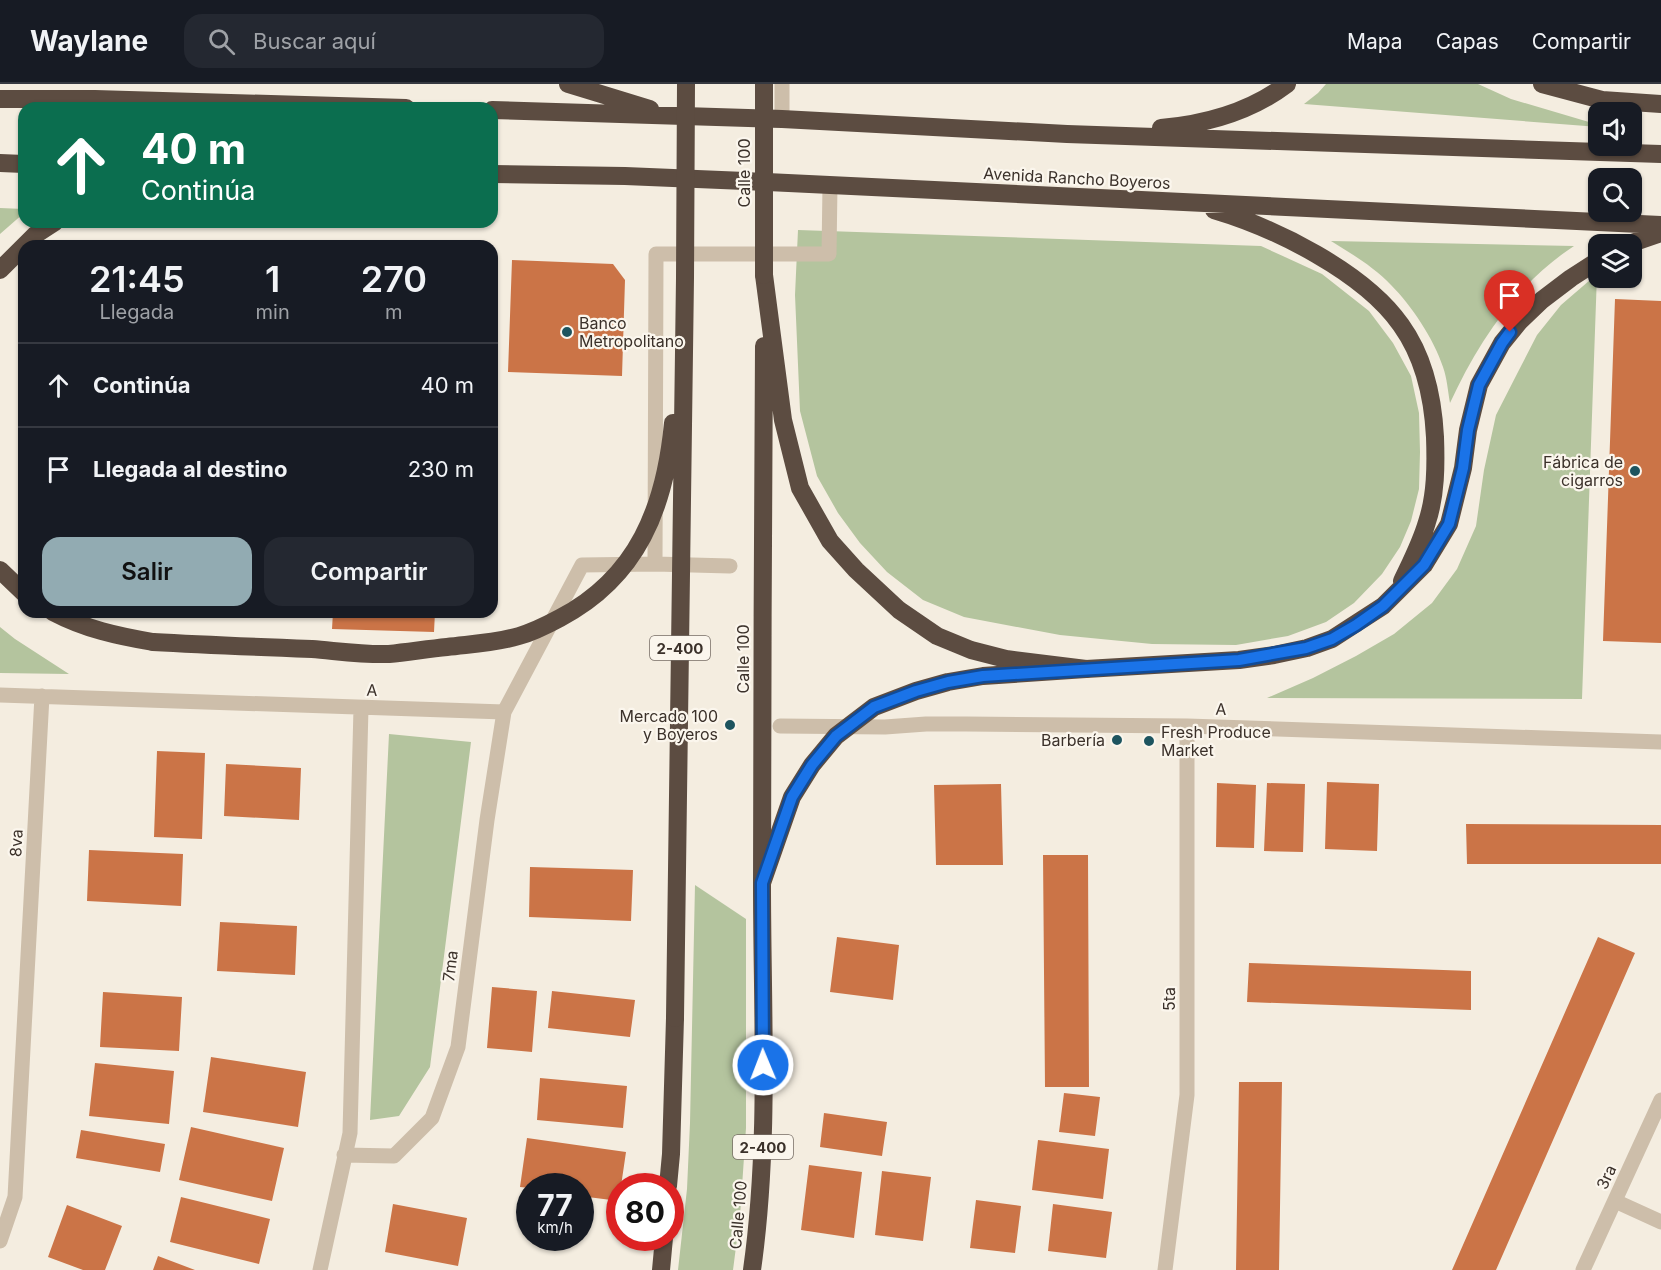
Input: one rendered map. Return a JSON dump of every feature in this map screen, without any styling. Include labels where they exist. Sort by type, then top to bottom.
[{"type":"highway","points":[[568,84],[672,115]]},
{"type":"highway","name":"2-400","points":[[669,1173],[675,1018],[686,84]]},
{"type":"highway","name":"Calle 100","points":[[752,1270],[764,1129],[762,883],[764,84]]},
{"type":"highway","points":[[1067,134],[1201,123],[1251,107],[1287,84]]},
{"type":"highway","points":[[1542,84],[1602,100],[1661,104]]},
{"type":"highway","points":[[0,99],[199,102]]},
{"type":"highway","points":[[498,110],[782,119],[1067,134],[1661,154]]},
{"type":"highway","points":[[0,163],[18,164]]},
{"type":"highway","name":"Avenida Rancho Boyeros","points":[[498,174],[626,176],[1661,225]]},
{"type":"highway","points":[[1141,200],[1197,205],[1265,228],[1311,250],[1363,286],[1401,325],[1417,353],[1429,390],[1436,460],[1433,496],[1427,522],[1417,550],[1396,594]]},
{"type":"highway","points":[[31,240],[46,228]]},
{"type":"highway","points":[[1642,240],[1661,233]]},
{"type":"highway","points":[[0,270],[18,253]]},
{"type":"highway","points":[[762,883],[792,797],[812,765],[836,736],[874,707],[916,691],[983,676],[1239,660],[1306,648],[1332,639],[1383,606],[1424,565],[1449,524],[1463,468],[1468,430],[1479,385],[1502,343],[1519,322],[1542,300],[1588,267]]},
{"type":"highway","points":[[764,275],[783,420],[800,488],[830,542],[899,610],[937,636],[971,650],[1006,659],[1086,669]]},
{"type":"highway","points":[[64,618],[99,631],[153,642],[387,654],[493,642],[519,636],[544,626],[588,602],[610,582],[636,550],[663,488],[671,443],[685,278]]},
{"type":"highway","points":[[0,570],[18,587]]},
{"type":"highway","points":[[661,1270],[663,1251]]},
{"type":"street","points":[[782,84],[782,119]]},
{"type":"street","points":[[655,564],[656,254],[829,254],[830,185]]},
{"type":"street","points":[[504,712],[582,565],[730,566]]},
{"type":"street","name":"A","points":[[0,695],[504,712]]},
{"type":"street","name":"8va","points":[[0,1241],[15,1197],[42,696]]},
{"type":"street","points":[[320,1270],[350,1133],[361,708]]},
{"type":"street","name":"7ma","points":[[344,1155],[394,1156],[432,1118],[458,1047],[487,820],[504,712]]},
{"type":"street","name":"A","points":[[780,726],[885,727],[966,723],[1187,726],[1661,742]]},
{"type":"street","name":"5ta","points":[[1165,1270],[1187,1095],[1187,726]]},
{"type":"street","name":"3ra","points":[[1583,1270],[1661,1100]]},
{"type":"street","points":[[1615,1201],[1661,1222]]},
{"type":"green space","points":[[1326,84],[1478,84],[1511,99],[1588,122],[1588,126],[1304,104]]},
{"type":"green space","points":[[0,208],[18,209],[18,218],[0,234]]},
{"type":"green space","points":[[798,230],[1261,246],[1322,274],[1369,311],[1393,343],[1411,376],[1419,413],[1419,489],[1411,521],[1400,547],[1382,574],[1354,603],[1326,622],[1288,636],[1236,645],[1152,644],[1060,635],[964,617],[923,600],[887,572],[860,543],[838,513],[817,476],[800,411],[795,295]]},
{"type":"green space","points":[[1331,241],[1574,246],[1535,278],[1501,316],[1473,358],[1450,403],[1446,376],[1439,356],[1414,312],[1399,293],[1377,272]]},
{"type":"green space","points":[[1588,282],[1588,288],[1597,288],[1582,699],[1267,698],[1356,656],[1394,634],[1432,603],[1457,569],[1476,526],[1484,470],[1496,415],[1537,335],[1561,305]]},
{"type":"green space","points":[[0,627],[15,639],[69,674],[0,673]]},
{"type":"green space","points":[[389,734],[471,742],[430,1067],[399,1116],[370,1120]]},
{"type":"green space","points":[[695,885],[746,919],[746,1128],[740,1216],[733,1270],[678,1270],[680,1251],[684,1251],[690,1123]]},
{"type":"building","name":"Banco Metropolitano","points":[[512,260],[613,264],[625,280],[622,376],[508,372]]},
{"type":"building","name":"Fábrica de cigarros","points":[[1615,299],[1661,301],[1661,643],[1603,641]]},
{"type":"building","points":[[333,618],[435,618],[434,632],[332,629]]},
{"type":"building","points":[[157,751],[205,753],[202,839],[154,837]]},
{"type":"building","points":[[226,764],[301,768],[299,820],[224,816]]},
{"type":"building","points":[[1327,782],[1379,784],[1377,851],[1325,849]]},
{"type":"building","points":[[1217,783],[1256,785],[1254,848],[1216,847]]},
{"type":"building","points":[[1267,783],[1305,784],[1303,852],[1264,851]]},
{"type":"building","points":[[1001,784],[1003,865],[936,865],[934,785]]},
{"type":"building","points":[[1466,824],[1661,825],[1661,864],[1467,864]]},
{"type":"building","points":[[89,850],[183,854],[181,906],[87,901]]},
{"type":"building","points":[[1043,855],[1088,855],[1089,1087],[1045,1087]]},
{"type":"building","points":[[530,867],[633,870],[631,921],[529,917]]},
{"type":"building","points":[[220,922],[297,926],[295,975],[217,971]]},
{"type":"building","points":[[837,937],[899,945],[893,1000],[830,992]]},
{"type":"building","points":[[1598,937],[1635,953],[1496,1270],[1452,1270]]},
{"type":"building","points":[[1249,963],[1471,971],[1471,1010],[1247,1002]]},
{"type":"building","points":[[492,987],[537,991],[532,1052],[487,1048]]},
{"type":"building","points":[[552,991],[635,1000],[630,1037],[548,1028]]},
{"type":"building","points":[[103,992],[182,997],[179,1051],[100,1047]]},
{"type":"building","points":[[211,1057],[306,1072],[298,1127],[203,1112]]},
{"type":"building","points":[[95,1063],[174,1071],[169,1124],[89,1116]]},
{"type":"building","points":[[540,1078],[627,1086],[623,1128],[537,1120]]},
{"type":"building","points":[[1239,1082],[1282,1082],[1279,1270],[1236,1270]]},
{"type":"building","points":[[1064,1093],[1100,1097],[1095,1136],[1059,1132]]},
{"type":"building","points":[[824,1113],[887,1122],[882,1156],[820,1147]]},
{"type":"building","points":[[191,1127],[284,1148],[272,1201],[179,1180]]},
{"type":"building","points":[[81,1130],[165,1144],[160,1172],[76,1158]]},
{"type":"building","points":[[527,1138],[626,1152],[623,1173],[606,1173],[606,1199],[594,1198],[594,1173],[522,1173]]},
{"type":"building","points":[[1038,1140],[1109,1149],[1103,1199],[1032,1190]]},
{"type":"building","points":[[809,1165],[862,1172],[854,1238],[801,1230]]},
{"type":"building","points":[[882,1171],[931,1177],[923,1241],[875,1235]]},
{"type":"building","points":[[181,1197],[270,1219],[259,1264],[170,1242]]},
{"type":"building","points":[[976,1200],[1021,1206],[1015,1253],[970,1248]]},
{"type":"building","points":[[393,1204],[467,1218],[458,1266],[385,1252]]},
{"type":"building","points":[[1053,1204],[1112,1212],[1106,1258],[1048,1251]]},
{"type":"building","points":[[67,1205],[122,1226],[105,1270],[83,1270],[48,1257]]},
{"type":"building","points":[[158,1256],[195,1270],[153,1270]]},
{"type":"place","name":"Banco Metropolitano","points":[[567,332]]},
{"type":"place","name":"Fábrica de cigarros","points":[[1635,471]]},
{"type":"place","name":"Mercado 100 y Boyeros","points":[[730,725]]},
{"type":"place","name":"Barbería","points":[[1117,740]]},
{"type":"place","name":"Fresh Produce Market","points":[[1149,741]]},
{"type":"route","points":[[763,1065],[762,883],[792,797],[812,765],[836,736],[874,707],[948,682],[983,676],[1239,660],[1306,648],[1332,639],[1356,625],[1396,594],[1424,565],[1438,545],[1454,512],[1468,430],[1479,385],[1510,332]]}]
